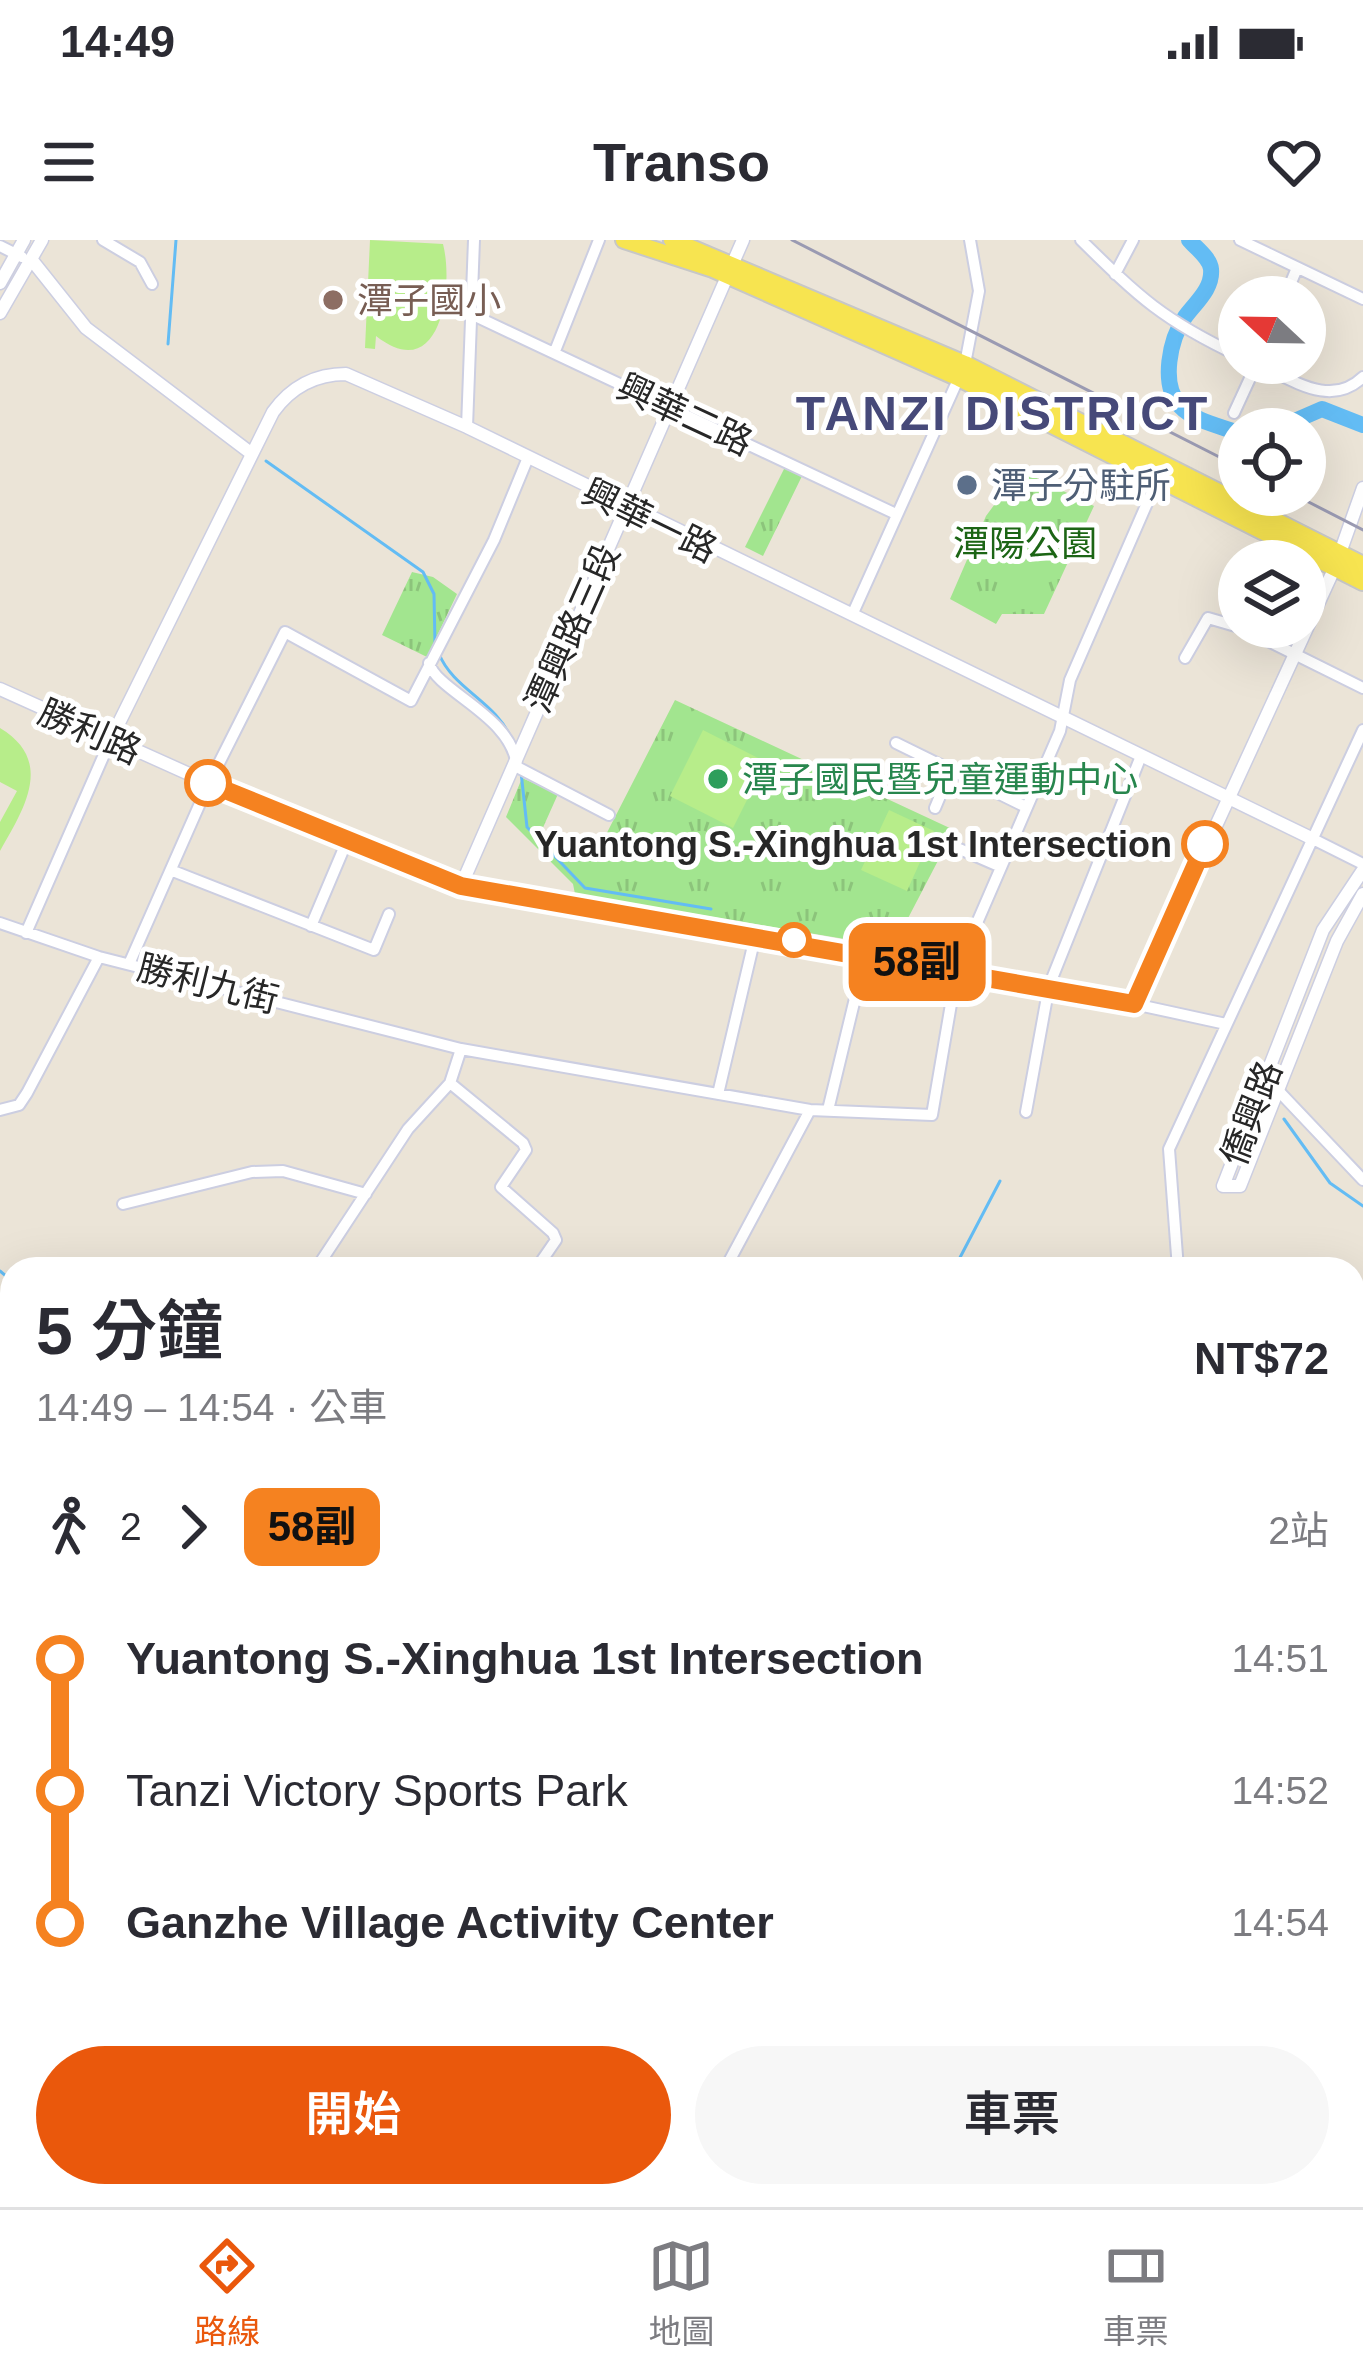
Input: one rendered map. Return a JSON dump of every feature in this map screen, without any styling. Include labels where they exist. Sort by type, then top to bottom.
[{"type":"main road","points":[[624,240],[731,269]]},
{"type":"main road","points":[[672,240],[962,371],[1337,560],[1363,582]]},
{"type":"main road","points":[[962,371],[1158,478],[1337,560],[1363,566]]},
{"type":"street","points":[[0,283],[25,240]]},
{"type":"street","points":[[0,313],[42,240]]},
{"type":"street","points":[[104,240],[140,262],[152,284]]},
{"type":"street","points":[[467,427],[474,240]]},
{"type":"street","points":[[555,351],[599,240]]},
{"type":"street","name":"潭興路三段","points":[[461,886],[743,240]]},
{"type":"street","points":[[853,613],[962,371],[980,291],[970,240]]},
{"type":"street","points":[[1081,240],[1171,323],[1218,346]]},
{"type":"street","points":[[1115,274],[1133,240]]},
{"type":"street","points":[[1240,240],[1363,299]]},
{"type":"street","points":[[0,245],[15,256],[31,259],[86,328],[251,454]]},
{"type":"street","points":[[1294,276],[1297,268]]},
{"type":"street","name":"興華二路","points":[[473,315],[896,514]]},
{"type":"street","name":"興華一路","points":[[110,741],[251,454],[290,391],[331,374],[346,374],[467,427],[624,507],[853,613],[1363,867]]},
{"type":"street","points":[[1305,384],[1333,396],[1347,393],[1363,377]]},
{"type":"street","points":[[129,964],[208,783],[285,632],[411,701],[494,540],[527,460]]},
{"type":"street","points":[[957,969],[1062,716],[1063,697],[1079,655],[1158,478]]},
{"type":"street","points":[[1134,1004],[1337,560],[1363,488]]},
{"type":"street","points":[[1185,658],[1208,618],[1218,621]]},
{"type":"street","points":[[1283,648],[1363,688]]},
{"type":"street","points":[[434,652],[436,680],[479,708],[519,762],[609,815]]},
{"type":"street","name":"勝利路","points":[[0,689],[208,783],[461,886],[957,969],[1226,1024]]},
{"type":"street","points":[[1177,1257],[1169,1149],[1363,730]]},
{"type":"street","points":[[26,933],[110,741]]},
{"type":"street","points":[[896,743],[1026,806]]},
{"type":"street","points":[[1026,1112],[1049,986],[1141,756]]},
{"type":"street","points":[[935,808],[951,770]]},
{"type":"street","points":[[311,926],[347,841]]},
{"type":"street","points":[[948,844],[1000,867]]},
{"type":"street","name":"僑興路","points":[[1363,867],[1323,930],[1222,1186],[1240,1186],[1337,940],[1363,894]]},
{"type":"street","points":[[172,871],[374,950],[389,914]]},
{"type":"street","name":"勝利九街","points":[[0,923],[99,957],[461,1049],[810,1110],[932,1115],[957,969]]},
{"type":"street","points":[[718,1094],[755,934]]},
{"type":"street","points":[[828,1110],[866,953]]},
{"type":"street","points":[[0,1110],[19,1105],[27,1093],[99,957]]},
{"type":"street","points":[[324,1257],[408,1129],[450,1083],[461,1049]]},
{"type":"street","points":[[1264,1079],[1279,1088],[1363,1180]]},
{"type":"street","points":[[450,1083],[524,1143],[526,1150],[500,1186],[553,1233],[556,1240],[544,1257]]},
{"type":"street","points":[[731,1257],[810,1110]]},
{"type":"street","points":[[123,1204],[252,1172],[283,1171],[366,1194]]},
{"type":"green space","points":[[370,240],[443,244],[444,305],[429,340],[415,349],[398,348],[376,336],[375,349],[365,348]]},
{"type":"green space","points":[[785,467],[802,476],[763,556],[745,547]]},
{"type":"green space","name":"潭陽公園","points":[[1020,470],[1094,506],[1044,614],[1002,614],[996,624],[950,599],[986,516]]},
{"type":"green space","points":[[412,572],[433,577],[457,594],[427,657],[382,635]]},
{"type":"green space","points":[[675,700],[954,830],[893,947],[575,894],[573,884],[506,817],[522,778],[558,794],[541,832],[594,858]]},
{"type":"green space","points":[[0,728],[27,755],[30,786],[0,851],[0,822],[17,791],[0,782]]},
{"type":"green space","name":"潭子國民暨兒童運動中心","points":[[703,730],[766,762],[733,828],[670,796]]},
{"type":"green space","points":[[889,810],[934,831],[907,891],[861,870]]},
{"type":"waterway","points":[[168,344],[176,240]]},
{"type":"waterway","points":[[1189,240],[1208,261],[1211,276],[1175,337],[1170,386],[1186,411],[1218,426]]},
{"type":"waterway","points":[[1326,411],[1363,425]]},
{"type":"waterway","points":[[266,461],[423,572],[434,594],[435,645]]},
{"type":"waterway","points":[[439,654],[454,677],[496,715],[512,740]]},
{"type":"waterway","points":[[521,772],[527,827],[585,888],[711,909]]},
{"type":"waterway","points":[[1284,1119],[1330,1183],[1363,1206]]},
{"type":"waterway","points":[[960,1257],[1000,1181]]},
{"type":"railway","points":[[792,240],[1218,456]]},
{"type":"railway","points":[[1326,511],[1363,530]]},
{"type":"bus line","name":"58副","points":[[208,783],[461,886],[792,940],[1134,1004],[1205,844]]},
{"type":"place","name":"潭子國小","points":[[333,300]]},
{"type":"place","name":"潭子分駐所","points":[[967,485]]},
{"type":"place","name":"潭子國民暨兒童運動中心","points":[[718,779]]},
{"type":"place","name":"Yuantong S.-Xinghua 1st Intersection","points":[[1205,844]]},
{"type":"district","name":"TANZI DISTRICT","points":[[1003,413]]}]
